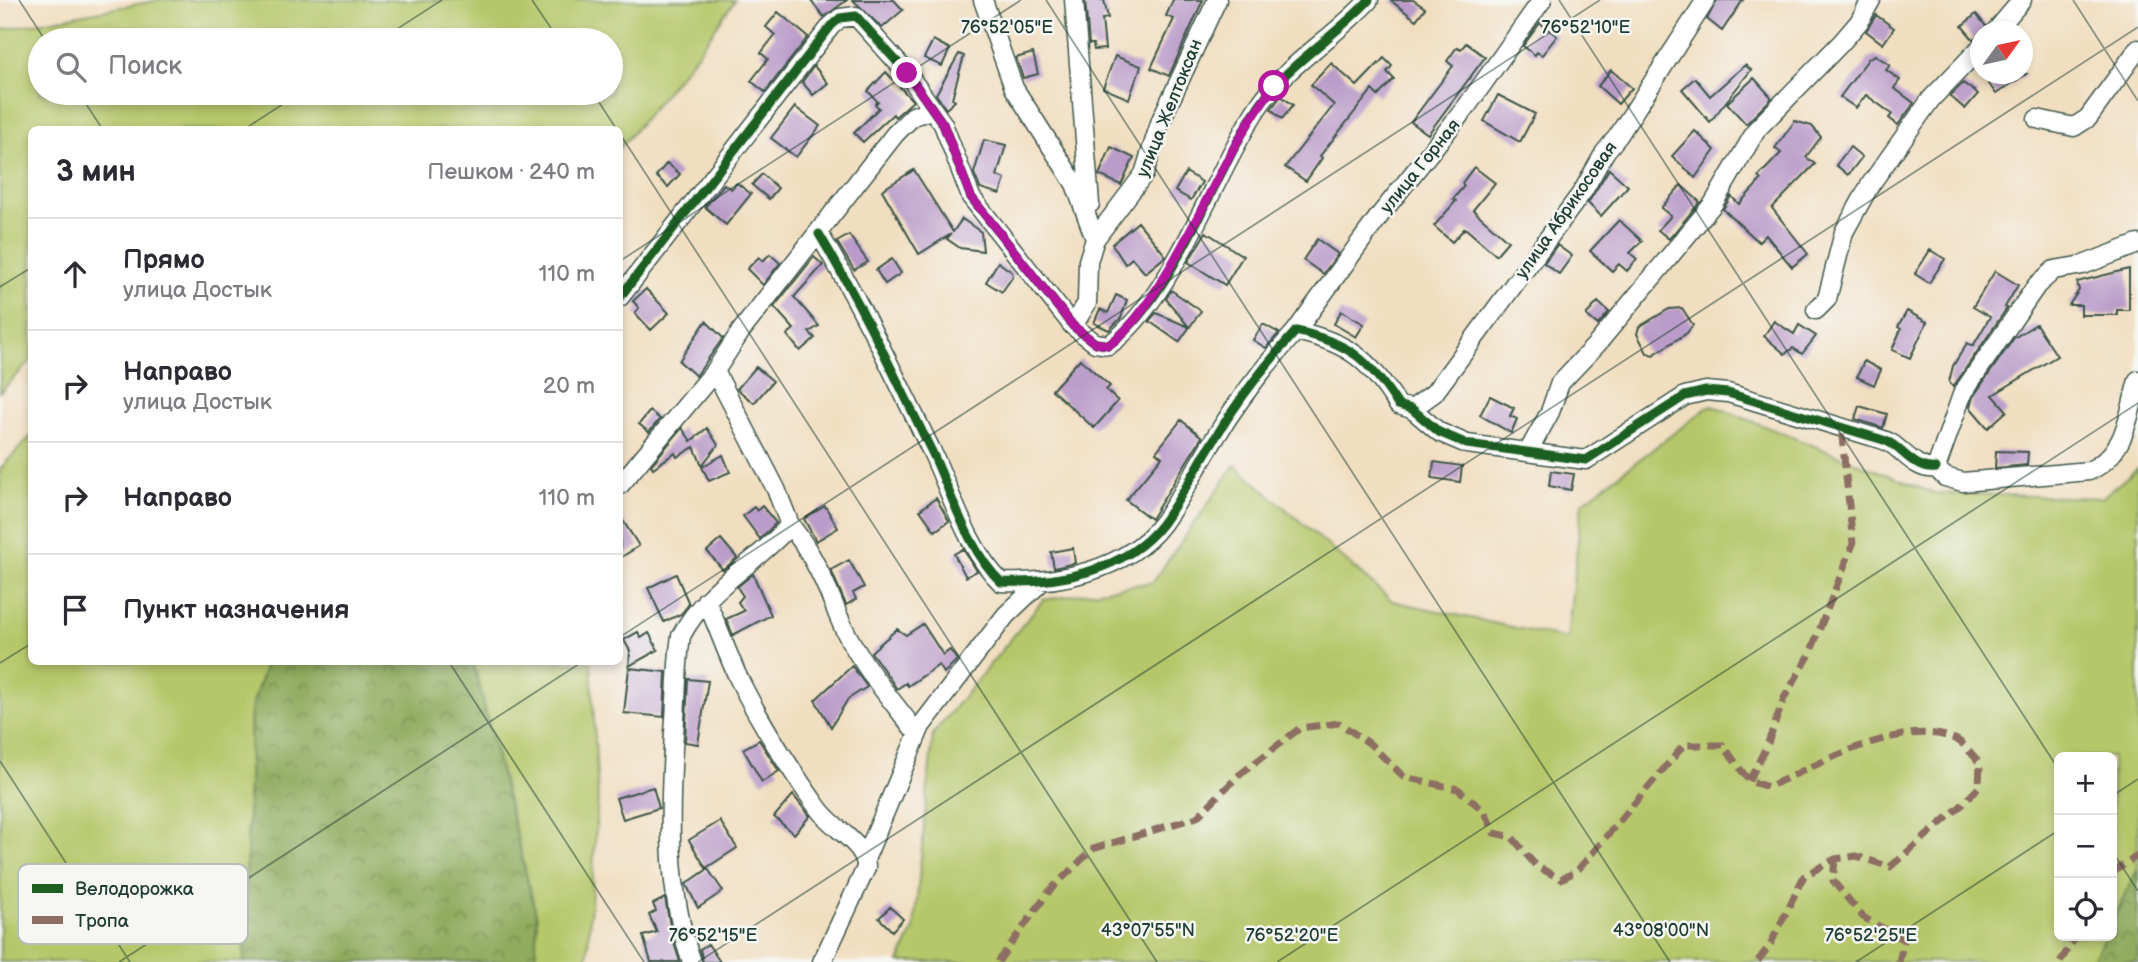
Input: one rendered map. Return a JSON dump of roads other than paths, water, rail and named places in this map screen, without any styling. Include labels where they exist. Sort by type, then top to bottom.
[{"type":"street","points":[[983,0],[1014,88],[1075,184],[1095,239]]},
{"type":"street","points":[[1074,0],[1095,239]]},
{"type":"street","name":"улица Желтоксан","points":[[1073,326],[1087,303],[1088,261],[1095,239],[1144,174],[1161,120],[1217,0]]},
{"type":"street","points":[[623,293],[840,18],[856,16],[907,73],[943,124],[971,197],[1073,326],[1095,343],[1109,345],[1132,323],[1195,224],[1241,134],[1260,105],[1294,67],[1342,28],[1369,0]]},
{"type":"street","name":"улица Горная","points":[[819,234],[844,276],[989,571],[1001,582],[1042,581],[1100,568],[1149,538],[1182,494],[1216,435],[1272,357],[1296,331],[1380,215],[1467,106],[1542,0]]},
{"type":"street","name":"улица Абрикосовая","points":[[1412,409],[1434,393],[1583,191],[1605,152],[1706,0]]},
{"type":"street","points":[[1528,452],[1545,423],[1560,383],[1613,325],[1713,204],[1757,129],[1841,43],[1859,22],[1871,0]]},
{"type":"street","points":[[2004,21],[2022,0]]},
{"type":"street","points":[[2037,119],[2074,127],[2088,118],[2138,49]]},
{"type":"street","points":[[1816,310],[1827,299],[1844,232],[1870,185],[1931,99],[1970,58]]},
{"type":"street","points":[[623,481],[715,371],[748,321],[895,134],[913,116],[931,110]]},
{"type":"street","points":[[1936,468],[1963,392],[2037,285],[2054,270],[2083,265],[2138,244]]},
{"type":"street","points":[[1296,331],[1324,338],[1364,359],[1398,405],[1412,409],[1439,432],[1467,444],[1586,460],[1685,396],[1706,391],[1728,393],[1891,443],[1903,456],[1930,469],[1936,468]]},
{"type":"street","points":[[715,371],[776,489],[790,525],[836,602],[838,614],[849,635],[888,697],[913,728],[922,726]]},
{"type":"street","points":[[1936,468],[1945,477],[1964,482],[2089,471],[2103,465],[2119,446],[2138,380]]},
{"type":"street","points":[[692,962],[684,935],[679,899],[669,785],[681,636],[689,619],[706,600],[790,525]]},
{"type":"street","points":[[822,962],[866,868],[866,858],[922,726],[1006,615],[1042,581]]},
{"type":"street","points":[[706,600],[738,676],[794,774],[822,814],[838,832],[858,845],[866,858]]}]
